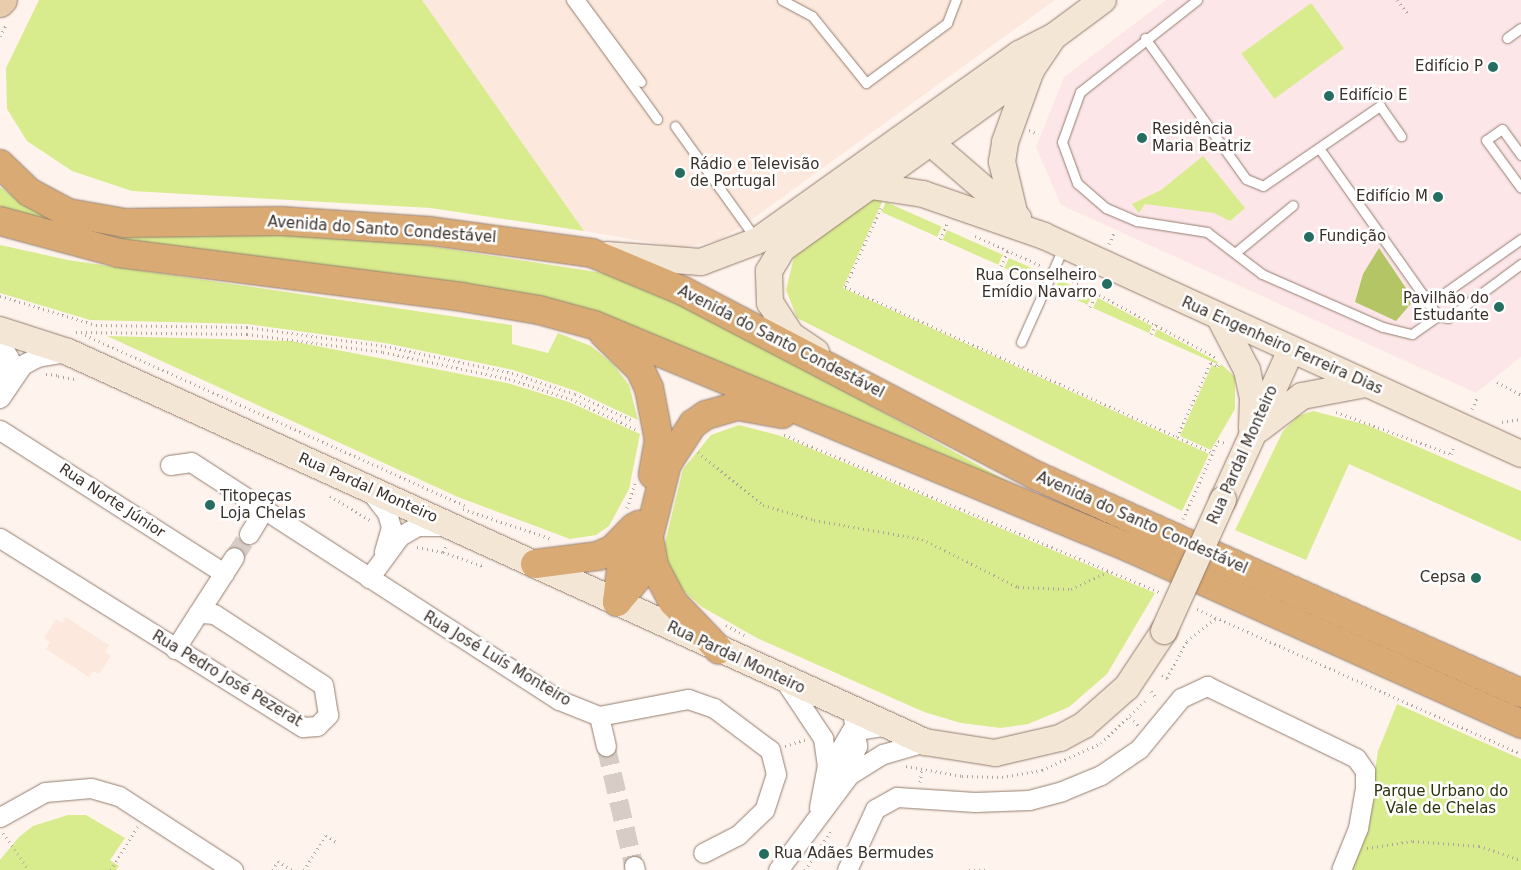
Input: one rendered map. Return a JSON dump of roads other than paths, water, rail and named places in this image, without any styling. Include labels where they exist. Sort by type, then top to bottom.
[{"type":"highway","name":"Avenida do Santo Condestável","points":[[0,164],[29,192],[68,213],[125,224],[341,225],[430,231],[592,253],[683,291],[851,377],[1035,475],[1521,693]]},
{"type":"highway","name":"Avenida do Santo Condestável","points":[[0,221],[119,253],[462,297],[539,310],[594,325],[1130,548],[1521,724]]},
{"type":"highway","points":[[594,325],[640,369],[658,427],[657,461],[639,520],[639,576],[617,602]]},
{"type":"highway","points":[[535,564],[598,556],[613,549],[639,520],[673,450],[706,415],[738,406],[852,431]]},
{"type":"highway","points":[[639,520],[661,582],[673,602],[719,650]]},
{"type":"main road","points":[[0,3],[3,0]]},
{"type":"street","points":[[592,253],[701,262],[757,242],[907,147],[1019,54],[1053,37],[1103,0]]},
{"type":"street","points":[[1015,216],[1002,162],[1005,142],[1031,70],[1053,37]]},
{"type":"street","points":[[851,377],[791,334],[778,320],[766,287],[782,249],[871,186],[907,147],[931,143],[1031,70]]},
{"type":"street","name":"Rua Engenheiro Ferreira Dias","points":[[931,143],[1015,216],[1054,240],[1366,384],[1468,416],[1521,454]]},
{"type":"street","name":"Rua Engenheiro Ferreira Dias","points":[[907,147],[949,218],[1054,240]]},
{"type":"street","points":[[871,186],[903,189],[949,218]]},
{"type":"street","points":[[1220,318],[1247,370],[1253,398],[1240,436]]},
{"type":"street","name":"Rua Pardal Monteiro","points":[[0,330],[72,342],[367,488],[460,517],[535,564],[785,681],[860,720],[925,742],[995,753],[1060,738],[1084,725],[1127,687],[1164,631],[1223,500],[1240,436],[1291,350]]},
{"type":"street","points":[[4,391],[37,357],[72,342]]},
{"type":"street","points":[[0,343],[8,358],[4,391]]},
{"type":"street","points":[[1240,436],[1302,396],[1366,384]]},
{"type":"street","name":"Rua Norte Júnior","points":[[0,430],[224,573]]},
{"type":"street","name":"Rua José Luís Monteiro","points":[[170,465],[191,462],[263,511],[559,700],[599,716]]},
{"type":"street","points":[[367,488],[379,499],[391,527],[381,560]]},
{"type":"street","points":[[249,534],[263,511]]},
{"type":"street","points":[[369,578],[400,536],[417,526],[460,517]]},
{"type":"street","name":"Rua Pedro José Pezerat","points":[[0,538],[303,728],[317,726],[328,715],[324,685],[214,614],[198,613]]},
{"type":"street","points":[[175,649],[234,557]]},
{"type":"street","points":[[785,681],[823,738],[832,781]]},
{"type":"street","points":[[847,870],[875,809],[897,797],[975,802],[1029,800],[1062,791],[1101,775],[1139,749],[1181,698],[1199,686],[1215,688],[1356,758],[1365,771],[1365,788],[1349,849],[1341,870]]},
{"type":"street","points":[[606,746],[599,716],[688,699],[714,708],[770,750],[776,774],[764,810],[738,835],[703,852]]},
{"type":"street","points":[[778,870],[819,812],[832,781],[857,746],[860,720]]},
{"type":"street","points":[[832,781],[868,761],[925,742]]},
{"type":"street","points":[[0,817],[24,801],[66,788],[91,788],[119,796],[233,870]]},
{"type":"lane","points":[[571,0],[657,119]]},
{"type":"lane","points":[[580,0],[641,82]]},
{"type":"lane","points":[[782,0],[812,16],[866,84],[947,23],[956,0]]},
{"type":"lane","points":[[1197,0],[1146,38],[1080,92],[1062,142],[1077,183],[1114,211],[1137,221],[1208,232],[1262,274],[1383,327],[1412,334],[1438,316]]},
{"type":"lane","points":[[1507,38],[1521,28]]},
{"type":"lane","points":[[1146,38],[1246,179],[1263,186],[1380,106],[1402,136]]},
{"type":"lane","points":[[675,126],[757,242]]},
{"type":"lane","points":[[1521,155],[1502,129],[1486,140],[1521,188]]},
{"type":"lane","points":[[1319,148],[1438,316],[1448,318],[1521,264]]},
{"type":"lane","points":[[1235,252],[1294,206]]},
{"type":"lane","points":[[1429,304],[1521,239]]},
{"type":"lane","points":[[1021,342],[1053,271],[1054,240]]},
{"type":"tunnel","points":[[234,557],[249,534]]},
{"type":"tunnel","points":[[606,746],[634,866]]},
{"type":"place","name":"Edifício P","points":[[1493,67]]},
{"type":"place","name":"Edifício E","points":[[1329,96]]},
{"type":"place","name":"Residência Maria Beatriz","points":[[1142,138]]},
{"type":"place","name":"Rádio e Televisão de Portugal","points":[[680,173]]},
{"type":"place","name":"Edifício M","points":[[1438,197]]},
{"type":"place","name":"Fundição","points":[[1309,237]]},
{"type":"place","name":"Rua Conselheiro Emídio Navarro","points":[[1107,284]]},
{"type":"place","name":"Pavilhão do Estudante","points":[[1499,307]]},
{"type":"place","name":"Titopeças Loja Chelas","points":[[210,505]]},
{"type":"place","name":"Cepsa","points":[[1476,578]]},
{"type":"place","name":"Rua Adães Bermudes","points":[[764,854]]},
{"type":"park label","name":"Parque Urbano do Vale de Chelas","points":[[1441,800]]}]
